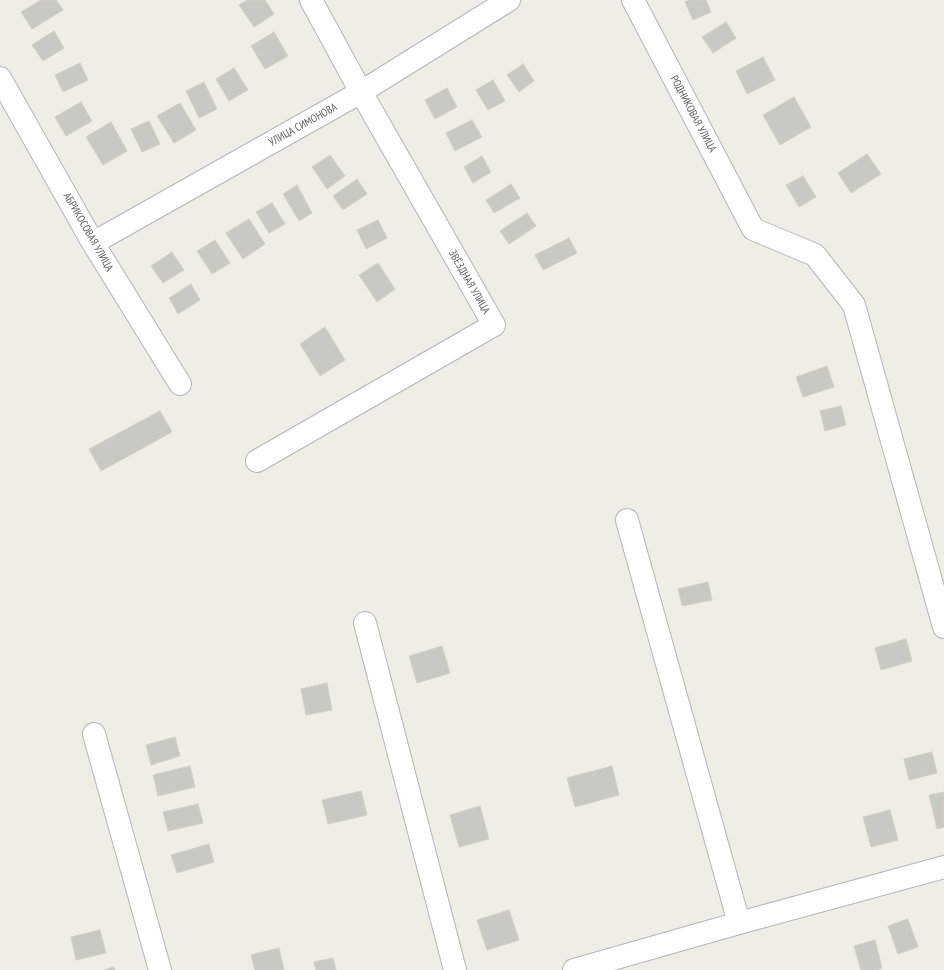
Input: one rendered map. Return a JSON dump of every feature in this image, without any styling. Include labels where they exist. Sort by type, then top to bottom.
[{"type":"street","name":"ЗВЁЗДНАЯ УЛИЦА","points":[[257,461],[494,325],[361,92],[311,0]]},
{"type":"street","name":"УЛИЦА СИМОНОВА","points":[[93,243],[361,92],[509,0]]},
{"type":"street","name":"РОДНИКОВАЯ УЛИЦА","points":[[633,0],[753,229],[815,255],[854,306],[944,627]]},
{"type":"street","name":"АБРИКОСОВАЯ УЛИЦА","points":[[0,78],[93,243],[180,384]]},
{"type":"street","points":[[627,520],[739,922]]},
{"type":"street","points":[[365,623],[455,970]]},
{"type":"street","points":[[94,734],[160,970]]},
{"type":"street","points":[[574,970],[739,922],[944,867]]},
{"type":"building","points":[[41,0],[56,0],[63,10],[32,29],[21,12]]},
{"type":"building","points":[[247,0],[265,0],[274,14],[254,27],[239,5]]},
{"type":"building","points":[[690,0],[706,0],[711,12],[693,20],[685,2]]},
{"type":"building","points":[[726,22],[736,38],[713,53],[702,37]]},
{"type":"building","points":[[54,31],[64,48],[43,61],[32,45]]},
{"type":"building","points":[[274,32],[288,56],[265,69],[251,46]]},
{"type":"building","points":[[763,57],[775,80],[747,94],[736,71]]},
{"type":"building","points":[[80,63],[88,80],[63,92],[55,75]]},
{"type":"building","points":[[523,64],[534,81],[519,92],[507,75]]},
{"type":"building","points":[[234,68],[248,90],[229,101],[216,79]]},
{"type":"building","points":[[493,80],[505,101],[488,110],[476,90]]},
{"type":"building","points":[[204,82],[217,109],[199,118],[186,91]]},
{"type":"building","points":[[447,88],[457,107],[435,119],[425,100]]},
{"type":"building","points":[[794,97],[811,127],[780,145],[763,115]]},
{"type":"building","points":[[81,102],[92,121],[66,136],[55,117]]},
{"type":"building","points":[[180,103],[196,130],[174,143],[157,116]]},
{"type":"building","points":[[472,120],[482,137],[455,151],[446,133]]},
{"type":"building","points":[[149,121],[160,144],[142,152],[131,129]]},
{"type":"building","points":[[111,122],[127,151],[103,165],[86,137]]},
{"type":"building","points":[[867,154],[881,174],[851,193],[838,173]]},
{"type":"building","points":[[330,155],[345,176],[327,189],[312,167]]},
{"type":"building","points":[[482,156],[491,172],[473,183],[464,167]]},
{"type":"building","points":[[803,176],[816,197],[799,207],[786,185]]},
{"type":"building","points":[[357,179],[367,194],[343,210],[333,196]]},
{"type":"building","points":[[511,184],[520,198],[494,213],[486,200]]},
{"type":"building","points":[[297,185],[312,213],[299,221],[283,194]]},
{"type":"building","points":[[272,203],[285,224],[269,233],[256,212]]},
{"type":"building","points":[[527,213],[536,226],[509,244],[500,231]]},
{"type":"building","points":[[249,219],[265,244],[243,259],[226,233]]},
{"type":"building","points":[[378,220],[387,238],[366,249],[357,230]]},
{"type":"building","points":[[569,238],[577,253],[543,270],[535,255]]},
{"type":"building","points":[[215,240],[230,263],[212,274],[197,251]]},
{"type":"building","points":[[172,252],[184,270],[163,283],[151,266]]},
{"type":"building","points":[[378,263],[395,289],[377,302],[359,275]]},
{"type":"building","points":[[191,284],[200,300],[178,314],[169,298]]},
{"type":"building","points":[[325,327],[345,360],[320,376],[300,344]]},
{"type":"building","points":[[827,366],[834,387],[803,397],[796,377]]},
{"type":"building","points":[[841,406],[846,425],[825,431],[820,411]]},
{"type":"building","points":[[160,411],[172,432],[101,471],[89,449]]},
{"type":"building","points":[[708,582],[712,600],[682,606],[678,589]]},
{"type":"building","points":[[906,639],[912,661],[881,670],[875,648]]},
{"type":"building","points":[[442,646],[450,673],[417,683],[409,656]]},
{"type":"building","points":[[327,683],[332,710],[306,715],[301,689]]},
{"type":"building","points":[[175,737],[180,756],[151,765],[146,745]]},
{"type":"building","points":[[932,752],[937,773],[909,780],[904,759]]},
{"type":"building","points":[[190,766],[195,787],[158,796],[153,775]]},
{"type":"building","points":[[612,766],[619,795],[575,807],[567,778]]},
{"type":"building","points":[[361,791],[367,815],[328,824],[322,800]]},
{"type":"building","points":[[944,792],[944,827],[937,829],[929,795]]},
{"type":"building","points":[[198,804],[203,823],[168,831],[163,812]]},
{"type":"building","points":[[480,806],[489,839],[459,847],[450,815]]},
{"type":"building","points":[[890,810],[898,840],[871,847],[863,817]]},
{"type":"building","points":[[209,844],[214,862],[177,873],[171,855]]},
{"type":"building","points":[[509,910],[519,940],[487,950],[477,920]]},
{"type":"building","points":[[908,919],[918,947],[898,954],[888,926]]},
{"type":"building","points":[[100,930],[106,953],[76,960],[71,937]]},
{"type":"building","points":[[875,940],[882,968],[877,970],[861,970],[854,946]]},
{"type":"building","points":[[279,948],[284,970],[255,970],[251,955]]},
{"type":"building","points":[[333,958],[336,970],[316,970],[314,962]]},
{"type":"building","points":[[114,967],[115,970],[104,970]]}]
